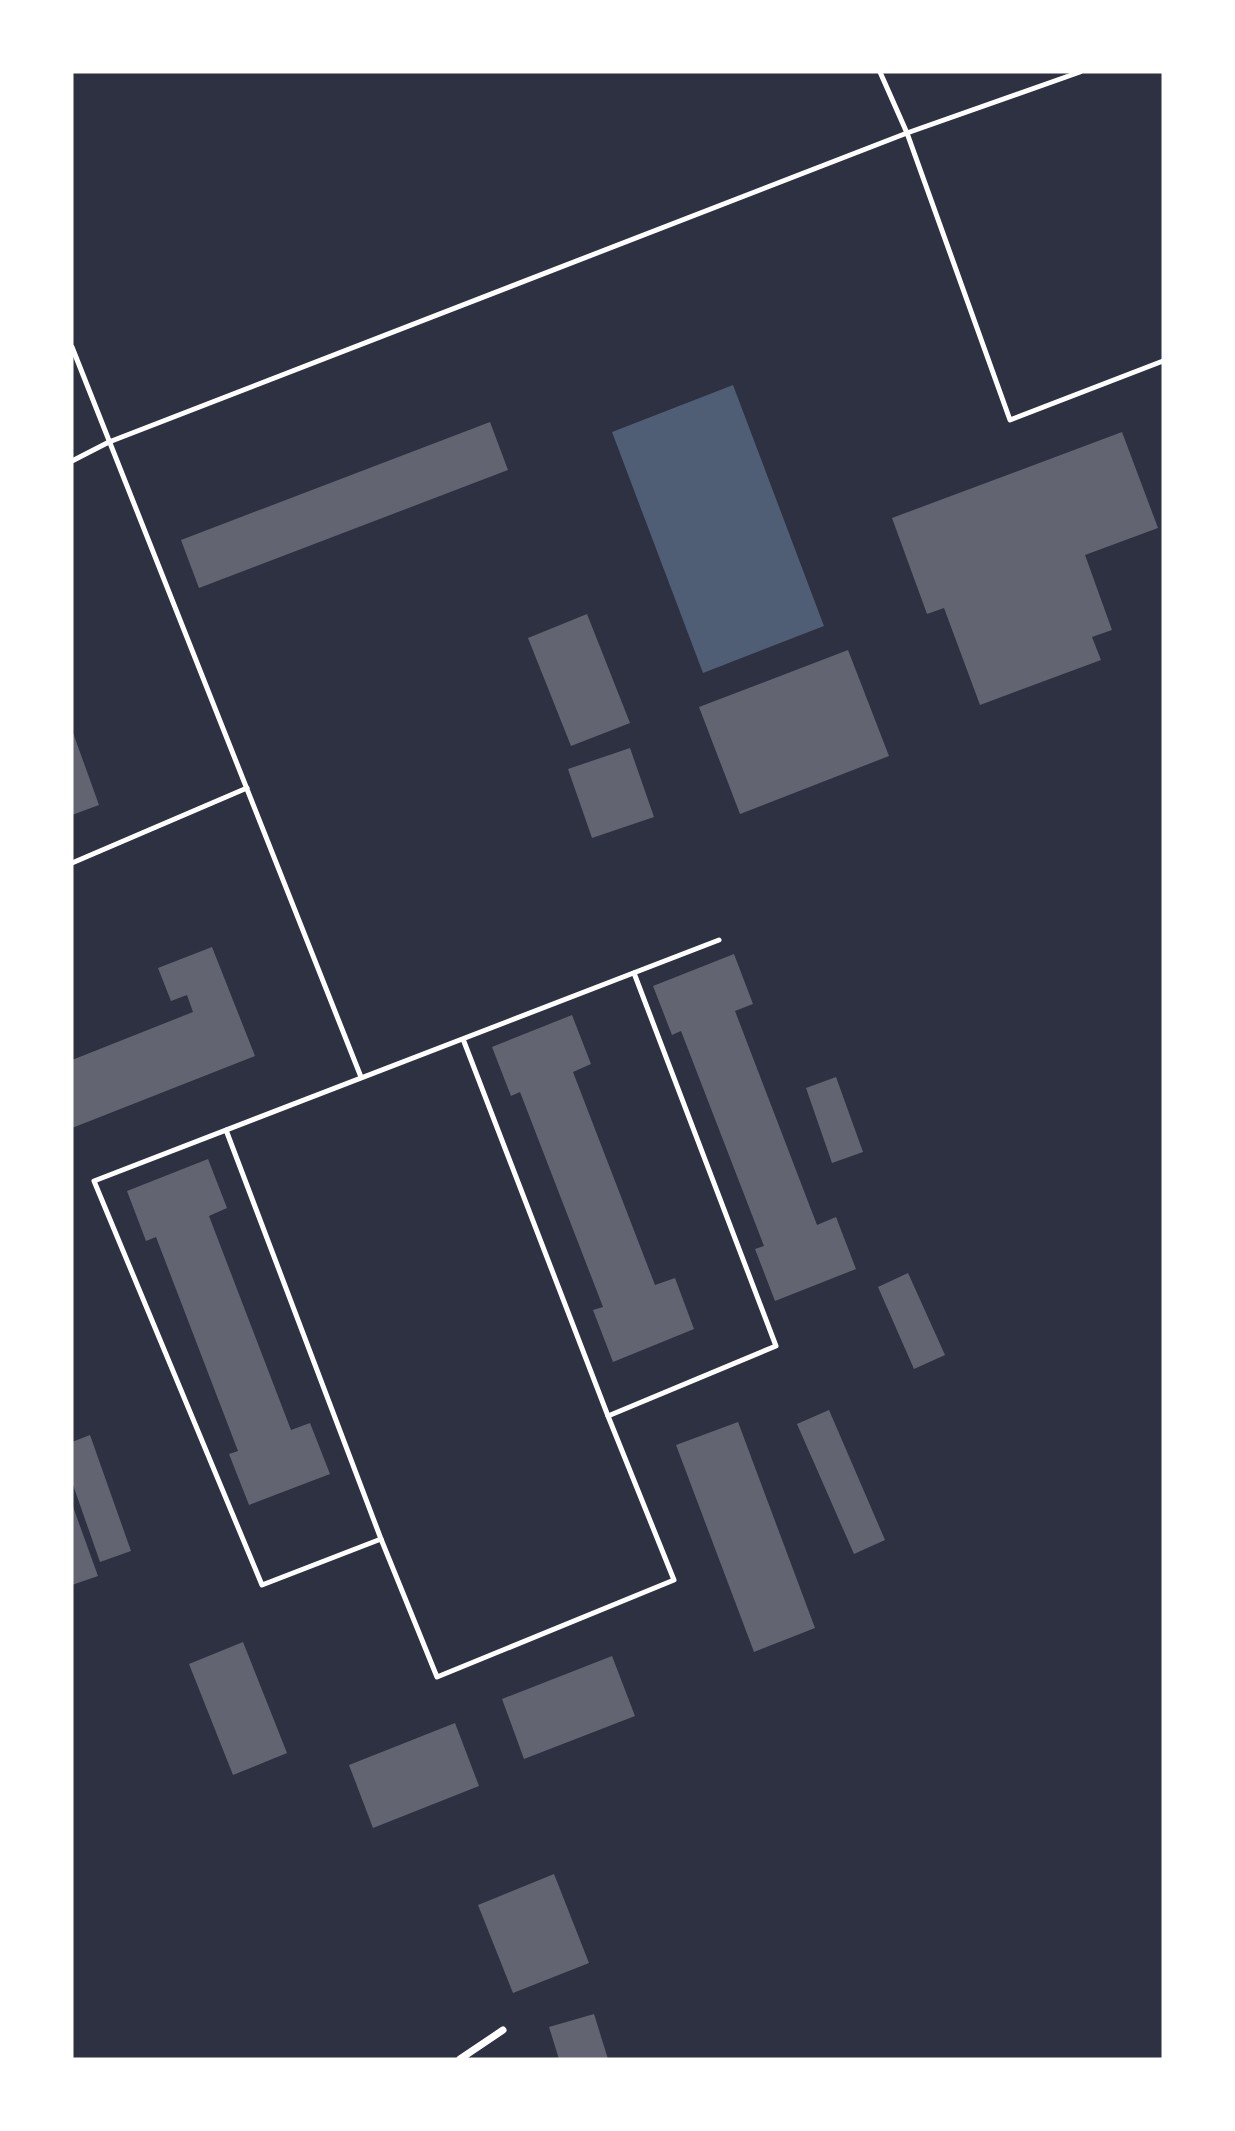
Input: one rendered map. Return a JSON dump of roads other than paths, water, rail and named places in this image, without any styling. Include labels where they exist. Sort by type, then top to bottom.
[{"type":"street","points":[[460,2059],[503,2030]]},
{"type":"lane","points":[[880,72],[907,133],[1010,420],[1163,361]]},
{"type":"lane","points":[[72,461],[109,442],[907,133],[1080,72]]},
{"type":"lane","points":[[72,347],[361,1077]]},
{"type":"lane","points":[[72,863],[247,788]]},
{"type":"lane","points":[[381,1539],[262,1585],[94,1181],[719,940]]},
{"type":"lane","points":[[608,1416],[776,1346],[634,973]]},
{"type":"lane","points":[[226,1130],[381,1539],[437,1677],[674,1580],[463,1039]]},
{"type":"water","points":[[733,385],[824,626],[703,673],[612,432]]}]
